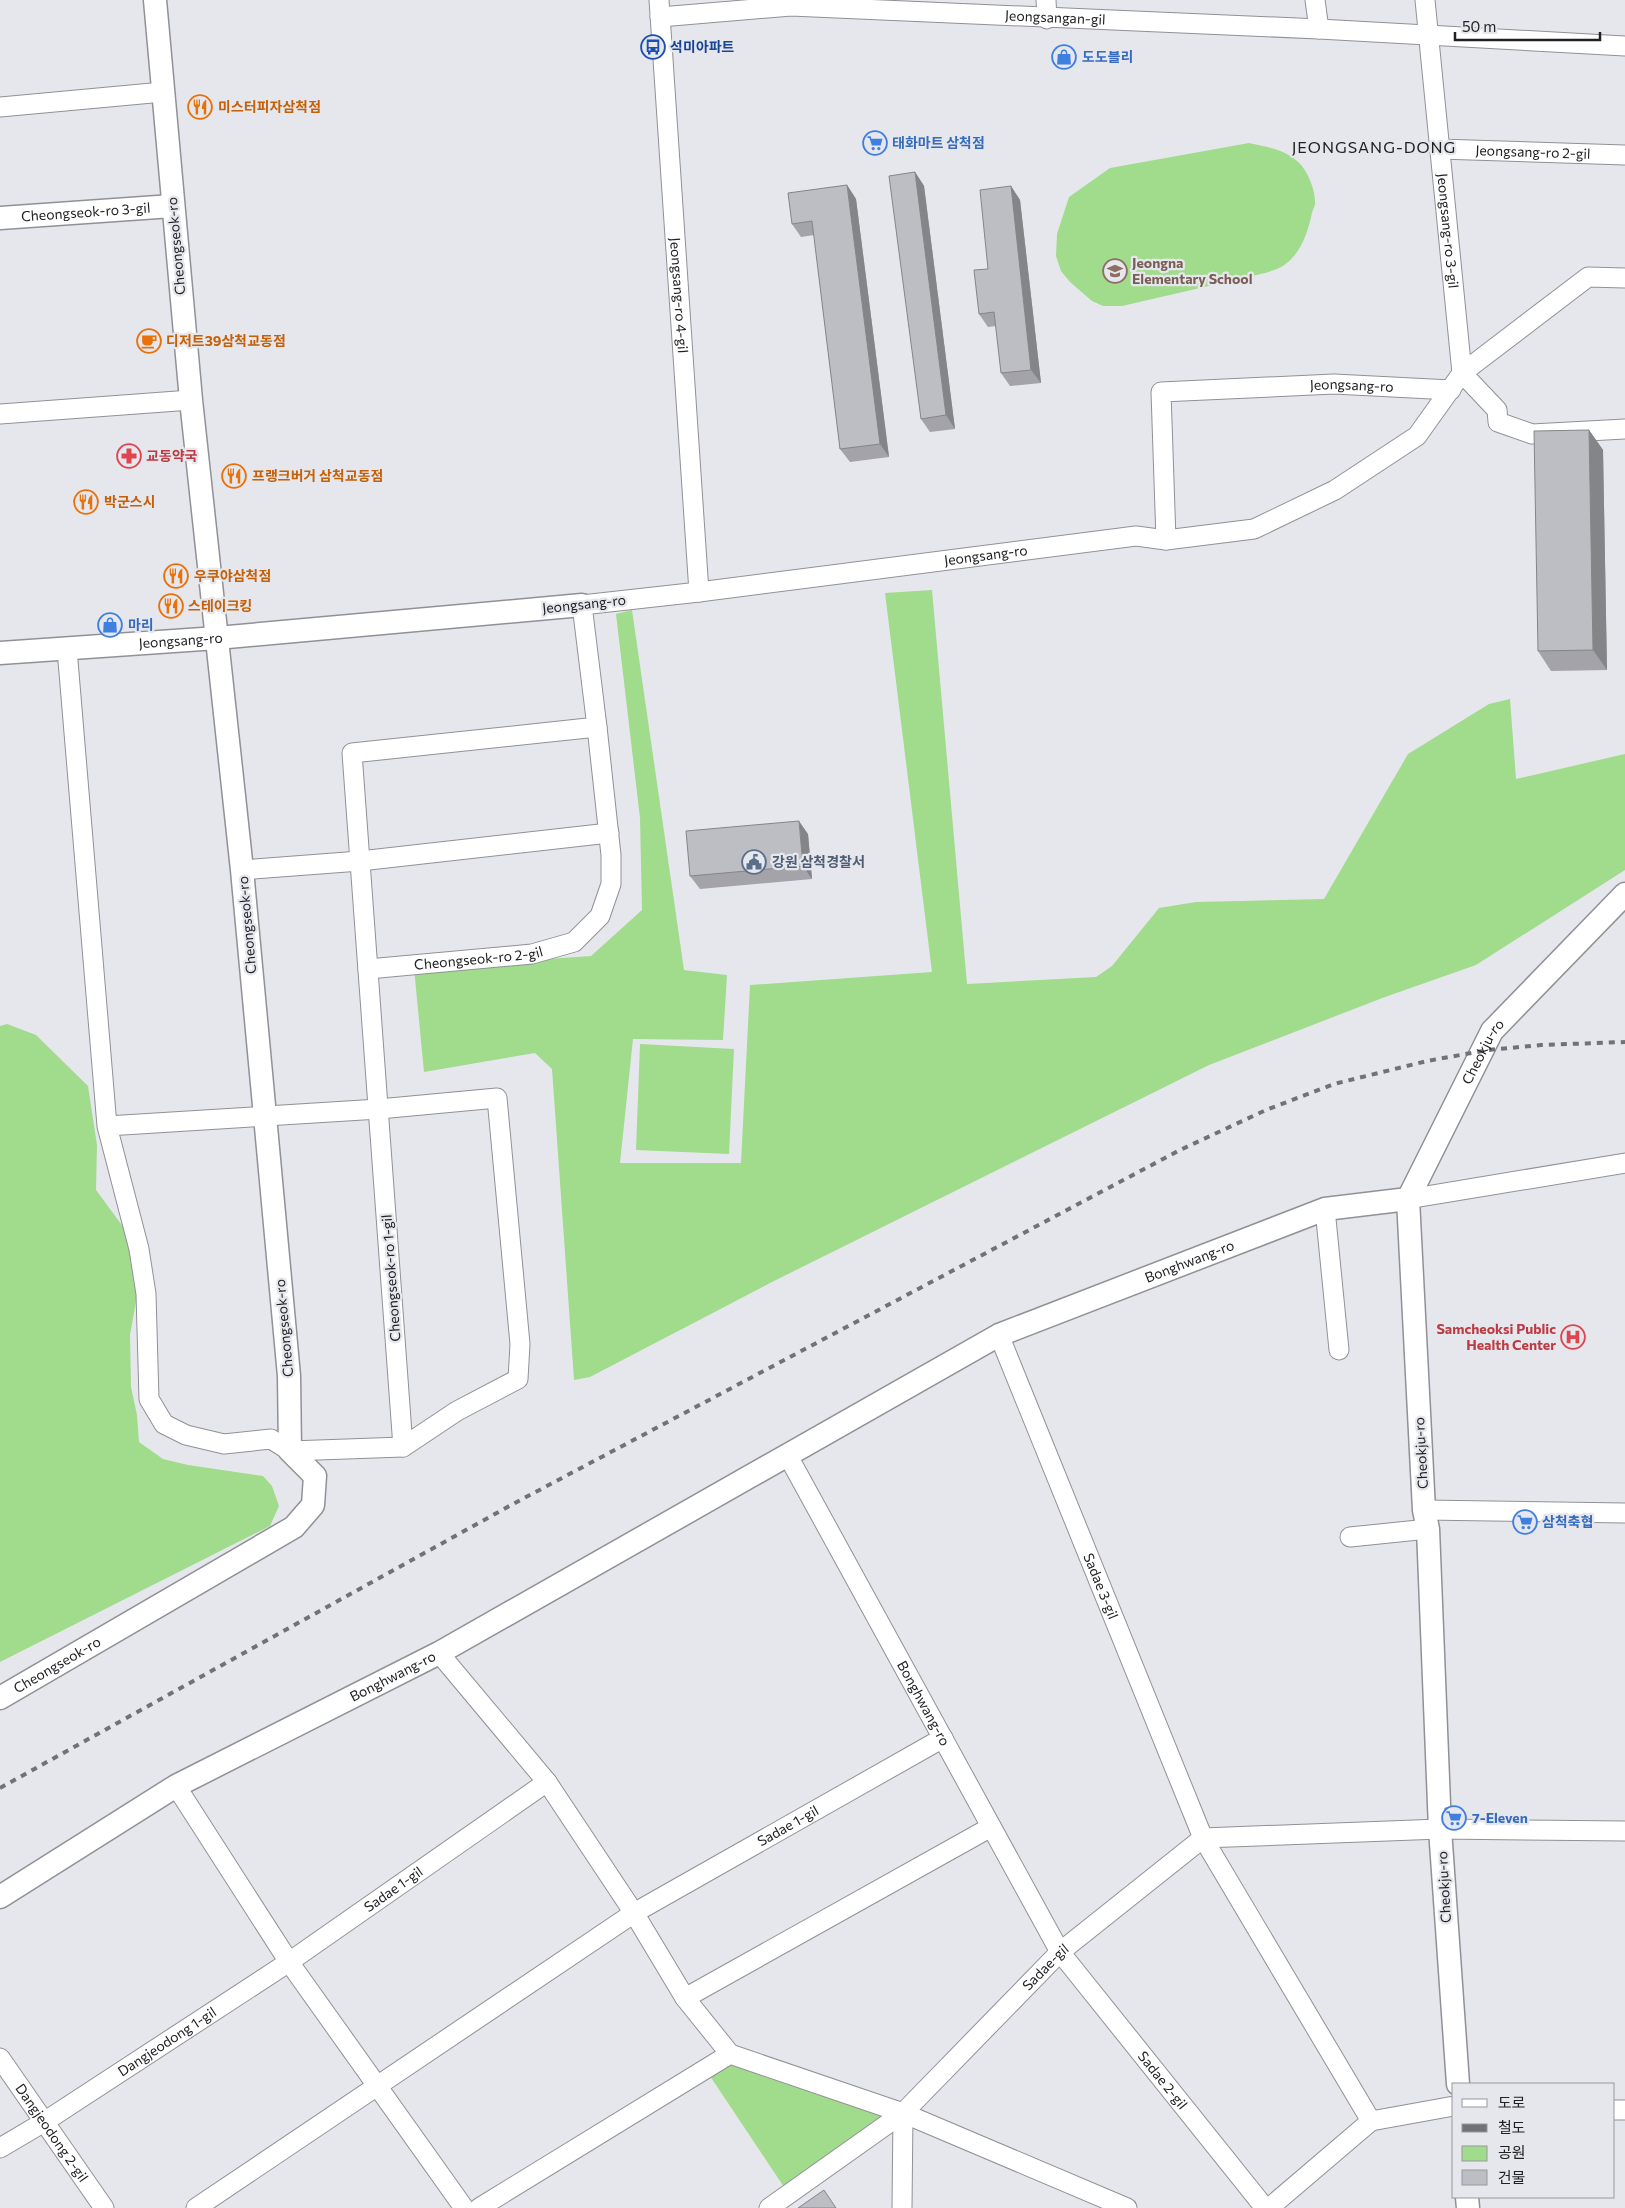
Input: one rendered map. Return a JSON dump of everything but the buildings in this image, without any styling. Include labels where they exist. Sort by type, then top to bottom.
[{"type":"street","name":"Cheongseok-ro","points":[[155,0],[172,206],[191,400],[242,870],[265,1116],[289,1376],[290,1451]]},
{"type":"street","points":[[1046,0],[1047,19]]},
{"type":"street","points":[[1315,0],[1319,30]]},
{"type":"street","name":"Jeongsang-ro 3-gil","points":[[1425,0],[1462,373]]},
{"type":"street","name":"Jeongsangan-gil","points":[[659,8],[791,3],[1047,19],[1428,35],[1625,46]]},
{"type":"street","name":"Jeongsang-ro 4-gil","points":[[659,8],[699,592]]},
{"type":"street","points":[[0,107],[164,92]]},
{"type":"street","name":"Jeongsang-ro 2-gil","points":[[1439,148],[1625,155]]},
{"type":"street","name":"Cheongseok-ro 3-gil","points":[[0,218],[172,206]]},
{"type":"street","name":"Jeongsang-ro","points":[[0,653],[217,638],[582,605],[699,592],[1136,536],[1166,540],[1254,529],[1335,490],[1416,436],[1462,373],[1588,277],[1625,278]]},
{"type":"street","points":[[1462,373],[1497,410],[1498,422],[1532,434],[1625,429]]},
{"type":"street","name":"Jeongsang-ro","points":[[1166,540],[1161,392],[1334,384],[1451,390]]},
{"type":"street","points":[[0,414],[191,400]]},
{"type":"street","name":"Cheongseok-ro 2-gil","points":[[368,969],[532,954],[574,942],[600,916],[611,884],[609,833],[582,605]]},
{"type":"street","name":"Cheongseok-ro","points":[[0,1698],[294,1527],[312,1505],[315,1476],[290,1451],[271,1439],[224,1444],[186,1435],[164,1424],[149,1399],[146,1294],[140,1249],[106,1126],[68,649]]},
{"type":"street","points":[[368,969],[352,752],[597,727]]},
{"type":"street","points":[[242,870],[360,861],[609,833]]},
{"type":"street","name":"Cheokju-ro","points":[[1458,2083],[1440,1829],[1426,1519],[1408,1199],[1492,1031],[1625,894]]},
{"type":"street","name":"Cheongseok-ro 1-gil","points":[[368,969],[403,1447]]},
{"type":"street","points":[[106,1126],[379,1109],[497,1098],[520,1344],[518,1379],[457,1411],[403,1447],[290,1451]]},
{"type":"street","name":"Bonghwang-ro","points":[[0,1897],[176,1786],[439,1653],[999,1335],[1325,1209],[1408,1199],[1625,1164]]},
{"type":"street","points":[[1325,1209],[1339,1350]]},
{"type":"street","name":"Sadae 3-gil","points":[[999,1335],[1203,1838]]},
{"type":"street","name":"Bonghwang-ro","points":[[788,1456],[1060,1952]]},
{"type":"street","points":[[1350,1537],[1426,1519],[1625,1512]]},
{"type":"street","points":[[439,1653],[547,1782],[634,1913],[685,1998],[730,2054],[903,2113],[1127,2208]]},
{"type":"street","name":"Sadae 1-gil","points":[[377,2086],[634,1913],[943,1738]]},
{"type":"street","name":"Sadae 1-gil","points":[[289,1962],[547,1782]]},
{"type":"street","points":[[176,1786],[289,1962],[464,2208]]},
{"type":"street","points":[[685,1998],[991,1827]]},
{"type":"street","points":[[1371,2121],[1203,1838],[1440,1829],[1625,1831]]},
{"type":"street","name":"Sadae-gil","points":[[903,2113],[1060,1952],[1203,1838]]},
{"type":"street","name":"Sadae 2-gil","points":[[1060,1952],[1265,2208]]},
{"type":"street","name":"Dangjeodong 1-gil","points":[[0,2148],[44,2122],[289,1962]]},
{"type":"street","points":[[479,2208],[730,2054]]},
{"type":"street","name":"Dangjeodong 2-gil","points":[[0,2058],[104,2208]]},
{"type":"street","points":[[196,2208],[377,2086]]},
{"type":"street","points":[[1269,2208],[1371,2121],[1452,2106]]},
{"type":"street","points":[[769,2208],[903,2113]]},
{"type":"street","points":[[902,2208],[903,2113]]},
{"type":"green space","points":[[1249,143],[1278,150],[1291,156],[1305,170],[1313,188],[1315,204],[1306,235],[1295,255],[1283,266],[1265,273],[1122,306],[1103,306],[1092,301],[1070,282],[1061,271],[1056,256],[1057,234],[1069,197],[1110,168]]},
{"type":"green space","points":[[932,590],[967,984],[1096,977],[1112,966],[1159,908],[1196,902],[1324,899],[1408,754],[1489,704],[1510,699],[1516,779],[1625,754],[1625,870],[1476,965],[1385,997],[1209,1065],[772,1282],[590,1377],[574,1380],[552,1069],[535,1053],[424,1072],[414,968],[591,956],[642,910],[640,818],[616,614],[632,610],[684,970],[727,975],[723,1040],[633,1039],[620,1163],[741,1163],[750,985],[932,972],[885,593]]},
{"type":"green space","points":[[7,1024],[36,1035],[88,1086],[97,1145],[96,1190],[124,1228],[140,1279],[130,1335],[131,1387],[137,1415],[139,1442],[163,1459],[188,1465],[263,1476],[272,1486],[279,1506],[270,1526],[0,1662],[0,1026]]},
{"type":"green space","points":[[640,1044],[734,1049],[729,1154],[636,1150]]},
{"type":"green space","points":[[741,2047],[892,2115],[786,2190],[706,2070]]},
{"type":"railway","points":[[0,1788],[513,1504],[1180,1150],[1266,1110],[1334,1084],[1427,1061],[1488,1050],[1541,1045],[1625,1042]]},
{"type":"place","name":"석미아파트","points":[[653,47]]},
{"type":"place","name":"도도블리","points":[[1064,57]]},
{"type":"place","name":"미스터피자삼척점","points":[[200,107]]},
{"type":"place","name":"태화마트 삼척점","points":[[875,143]]},
{"type":"place","name":"Jeongna Elementary School","points":[[1115,271]]},
{"type":"place","name":"디저트39삼척교동점","points":[[149,341]]},
{"type":"place","name":"교동약국","points":[[129,456]]},
{"type":"place","name":"프랭크버거 삼척교동점","points":[[234,476]]},
{"type":"place","name":"박군스시","points":[[86,502]]},
{"type":"place","name":"우쿠야삼척점","points":[[176,576]]},
{"type":"place","name":"스테이크킹","points":[[171,606]]},
{"type":"place","name":"마리","points":[[110,625]]},
{"type":"place","name":"강원 삼척경찰서","points":[[754,862]]},
{"type":"place","name":"Samcheoksi Public Health Center","points":[[1573,1337]]},
{"type":"place","name":"삼척축협","points":[[1525,1522]]},
{"type":"place","name":"7-Eleven","points":[[1454,1818]]},
{"type":"district","name":"JEONGSANG-DONG","points":[[1374,147]]}]
